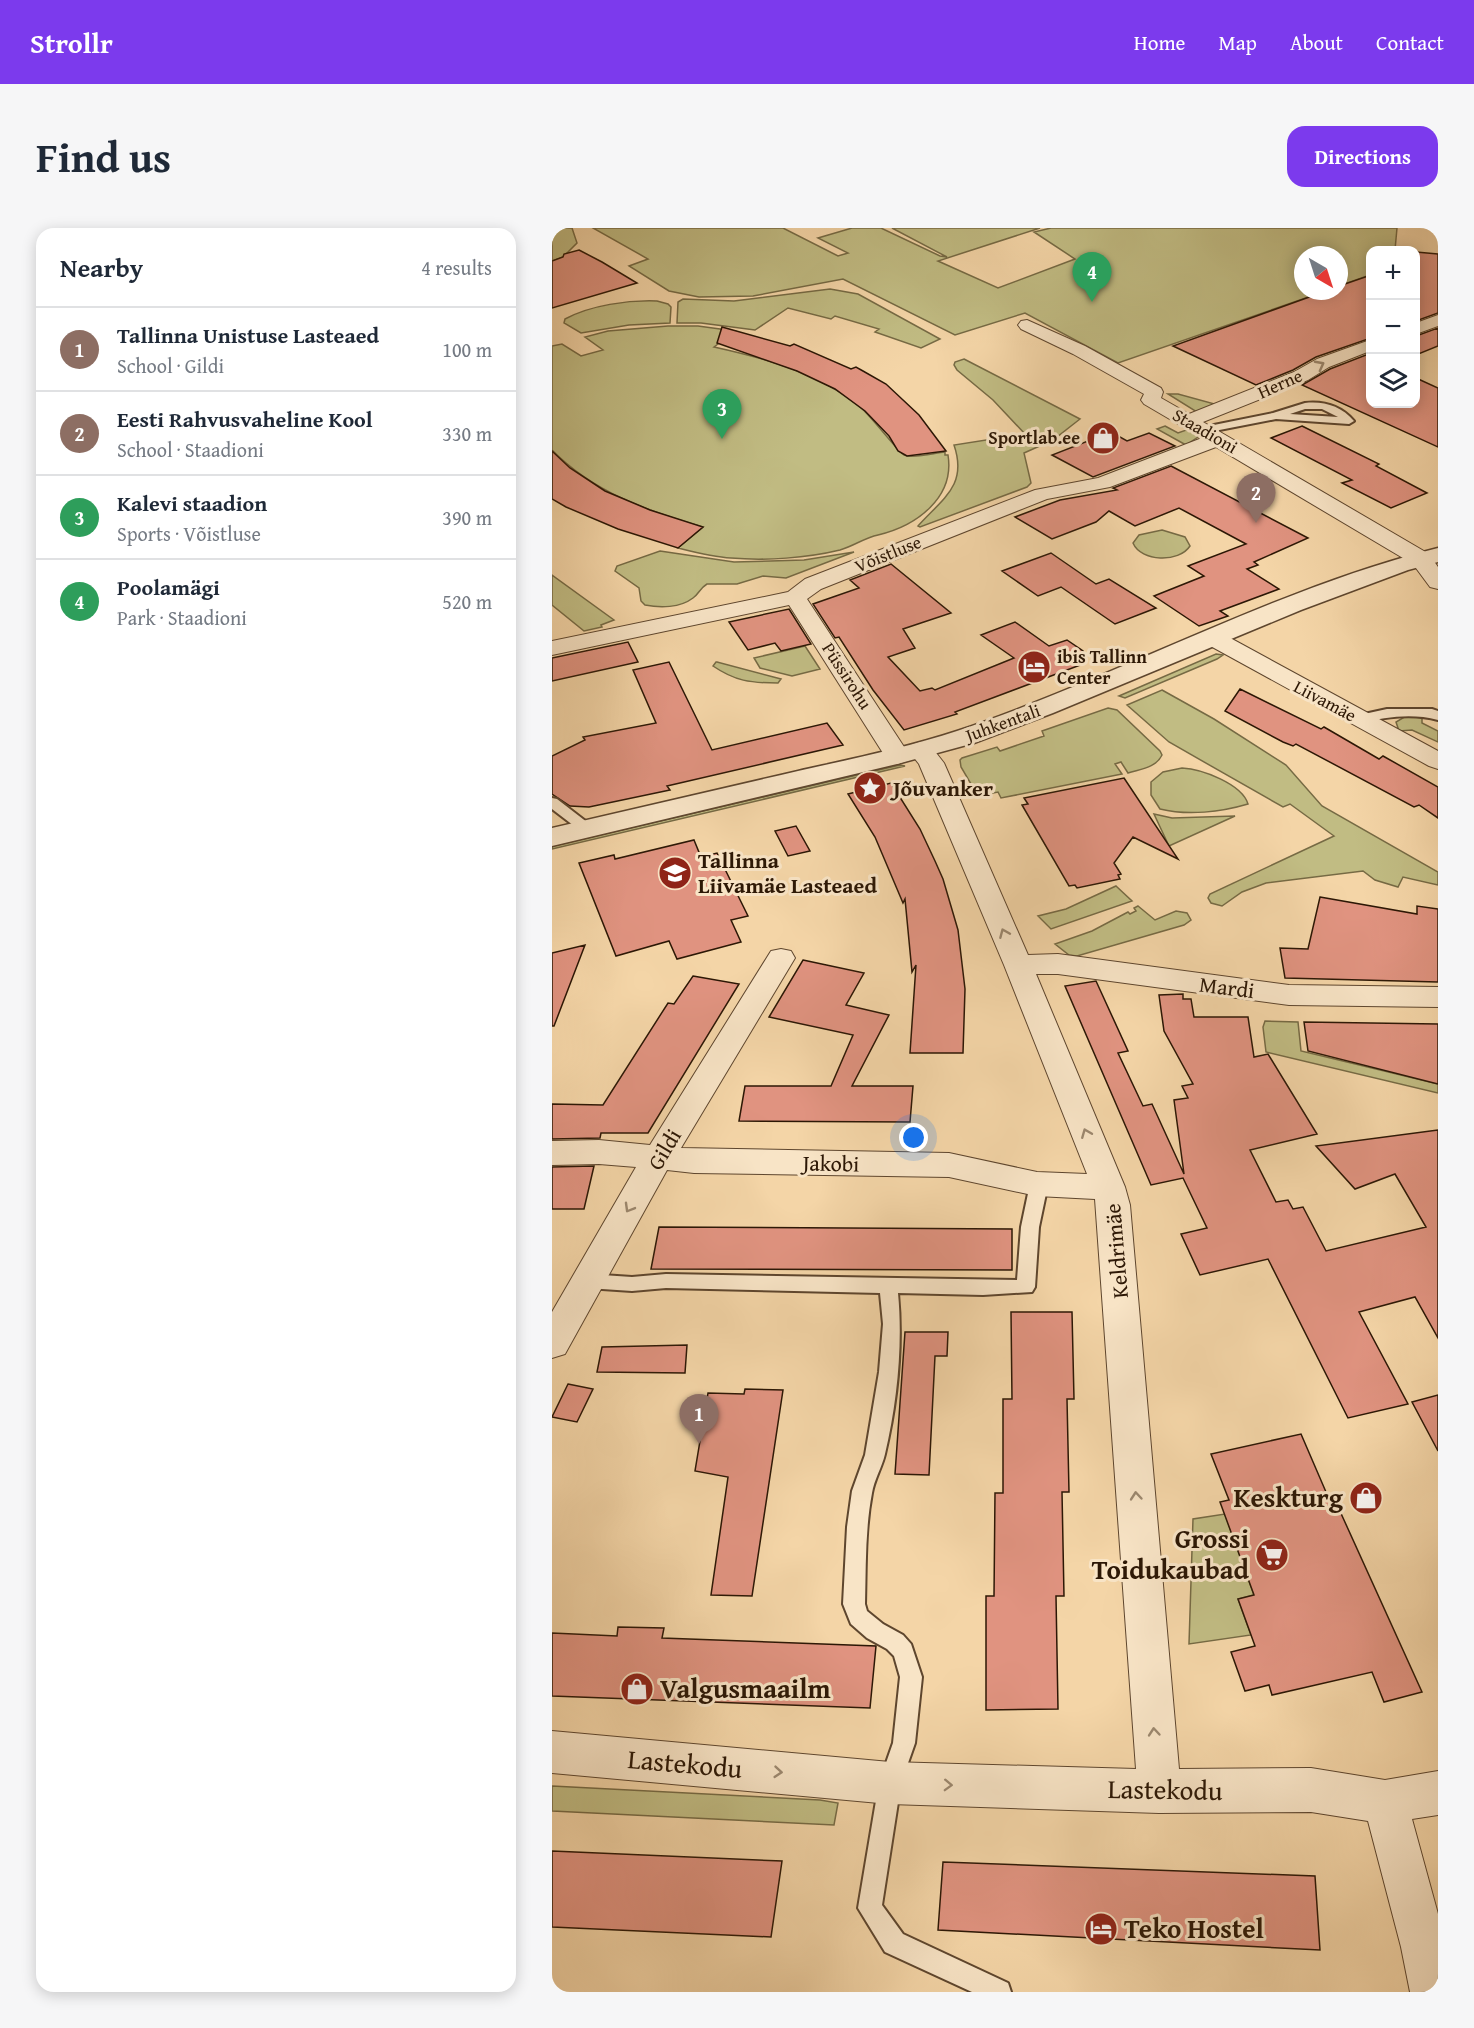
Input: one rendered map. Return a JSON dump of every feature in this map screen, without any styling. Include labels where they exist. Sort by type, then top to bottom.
[{"type":"street","points":[[1420,327],[1438,320]]},
{"type":"street","name":"Staadioni","points":[[1027,325],[1079,350],[1154,392],[1151,400],[1430,557]]},
{"type":"street","name":"Herne","points":[[1204,430],[1323,363],[1366,347]]},
{"type":"street","name":"Võistluse","points":[[552,648],[795,597],[813,584],[1032,498],[1059,489],[1103,483],[1204,430]]},
{"type":"street","points":[[1430,557],[1438,582]]},
{"type":"street","name":"Juhkentali","points":[[552,837],[909,753],[965,737],[1044,708],[1293,605],[1430,557]]},
{"type":"street","name":"Püssirohu","points":[[795,597],[909,753]]},
{"type":"street","name":"Liivamäe","points":[[1213,638],[1438,761]]},
{"type":"street","name":"Keldrimäe","points":[[909,753],[931,763],[1018,965],[1109,1187],[1113,1206],[1160,1791]]},
{"type":"street","name":"Gildi","points":[[552,1344],[658,1158],[782,958]]},
{"type":"street","name":"Mardi","points":[[1018,965],[1058,964],[1289,994],[1438,997]]},
{"type":"street","name":"Jakobi","points":[[552,1153],[599,1152],[694,1161],[949,1165],[1039,1184],[1109,1187]]},
{"type":"street","name":"Lastekodu","points":[[552,1752],[890,1783],[1160,1791],[1311,1790],[1385,1802],[1438,1793]]},
{"type":"street","points":[[1385,1802],[1431,1947],[1433,1992]]},
{"type":"lane","points":[[1204,430],[1276,416],[1312,404],[1327,407],[1348,421],[1276,416]]},
{"type":"lane","points":[[1360,719],[1387,713],[1432,713],[1438,716]]},
{"type":"lane","points":[[552,802],[587,829]]},
{"type":"lane","points":[[587,1281],[632,1284],[666,1281],[1026,1287],[1030,1227],[1039,1184]]},
{"type":"lane","points":[[888,1286],[892,1324],[888,1372],[875,1455],[862,1491],[857,1527],[854,1604],[858,1617],[875,1631],[895,1642],[903,1651],[911,1677],[904,1743],[890,1783],[870,1908],[894,1943],[999,1992]]},
{"type":"shaded area","points":[[552,228],[572,228],[577,243],[563,257],[552,261]]},
{"type":"shaded area","points":[[593,228],[783,228],[838,256],[848,253],[818,238],[852,228],[881,228],[940,256],[947,257],[892,228],[1040,228],[938,261],[998,288],[1075,259],[1034,232],[1051,228],[1397,228],[1395,246],[1366,246],[1366,276],[1348,283],[1348,246],[1294,246],[1294,300],[1300,300],[1118,363],[1025,313],[955,335],[843,279],[753,296],[699,297],[669,291],[629,266],[648,259]]},
{"type":"shaded area","points":[[830,289],[858,294],[940,339],[921,348],[875,332],[879,329],[835,316],[831,319],[788,308],[755,330],[701,323],[677,323],[678,302],[683,299],[734,301]]},
{"type":"shaded area","points":[[634,301],[657,301],[671,307],[670,323],[629,325],[581,333],[564,323],[565,319],[575,314],[598,307]]},
{"type":"shaded area","points":[[698,326],[735,331],[714,347],[791,368],[828,385],[861,408],[904,455],[918,456],[945,452],[945,455],[948,455],[949,470],[939,497],[930,508],[906,525],[827,553],[786,558],[744,559],[717,557],[678,548],[703,527],[641,507],[603,489],[568,465],[552,450],[552,346],[562,344],[581,356],[603,350],[585,337],[608,331]]},
{"type":"shaded area","points":[[964,359],[1080,419],[1053,440],[1024,453],[1031,483],[1027,487],[920,527],[918,526],[944,499],[955,482],[958,471],[954,445],[1025,434],[993,400],[957,370],[955,362]]},
{"type":"shaded area","points":[[1168,394],[1178,394],[1222,406],[1200,414]]},
{"type":"shaded area","points":[[1165,426],[1178,433],[1189,429],[1198,437],[1186,445],[1157,429]]},
{"type":"shaded area","points":[[1162,530],[1185,537],[1190,546],[1178,555],[1160,558],[1144,554],[1133,543],[1139,535]]},
{"type":"shaded area","points":[[660,551],[734,562],[804,560],[854,552],[786,578],[763,576],[737,584],[707,584],[695,596],[682,604],[663,607],[645,605],[641,601],[639,588],[615,571],[617,566]]},
{"type":"shaded area","points":[[552,575],[614,620],[601,625],[602,627],[584,631],[552,605]]},
{"type":"shaded area","points":[[805,646],[820,669],[792,676],[760,668],[754,658]]},
{"type":"shaded area","points":[[1216,654],[1223,655],[1125,698],[1119,696]]},
{"type":"shaded area","points":[[716,662],[781,679],[778,683],[743,680],[728,675],[713,666]]},
{"type":"shaded area","points":[[1162,690],[1214,719],[1286,765],[1322,806],[1438,872],[1438,885],[1403,877],[1398,887],[1375,880],[1363,871],[1266,883],[1242,892],[1222,906],[1211,903],[1208,898],[1210,894],[1334,836],[1290,804],[1283,807],[1169,742],[1127,705]]},
{"type":"shaded area","points":[[1108,708],[1117,710],[1160,751],[1162,755],[1156,763],[1128,773],[1121,762],[1115,764],[1122,774],[1001,798],[998,792],[978,796],[961,767],[962,758],[997,747],[1000,751],[1044,736],[1042,731]]},
{"type":"shaded area","points":[[1406,716],[1422,716],[1422,723],[1438,731],[1438,742],[1412,730],[1399,731],[1396,722]]},
{"type":"shaded area","points":[[900,765],[905,766],[552,849],[552,846]]},
{"type":"shaded area","points":[[1182,768],[1200,771],[1230,784],[1238,790],[1248,804],[1204,812],[1160,809],[1151,795],[1151,782],[1163,772]]},
{"type":"shaded area","points":[[1154,814],[1172,818],[1235,816],[1169,846]]},
{"type":"shaded area","points":[[1116,886],[1132,901],[1051,929],[1038,916],[1066,909]]},
{"type":"shaded area","points":[[1138,906],[1155,920],[1176,911],[1187,913],[1191,920],[1184,925],[1077,956],[1069,955],[1055,944],[1092,931],[1128,912],[1130,914],[1136,911],[1134,908]]},
{"type":"shaded area","points":[[1265,1021],[1298,1022],[1301,1051],[1438,1084],[1438,1093],[1266,1052],[1263,1027]]},
{"type":"shaded area","points":[[1225,1514],[1254,1595],[1238,1599],[1251,1635],[1189,1644],[1193,1519]]},
{"type":"shaded area","points":[[552,1786],[820,1800],[838,1803],[834,1825],[552,1811]]},
{"type":"building","points":[[579,250],[637,283],[552,308],[552,261],[563,257],[564,254]]},
{"type":"building","points":[[1420,252],[1438,254],[1438,313],[1420,320]]},
{"type":"building","points":[[1366,277],[1366,340],[1316,357],[1293,370],[1256,385],[1173,346],[1301,300],[1348,300],[1348,283]]},
{"type":"building","points":[[722,327],[790,346],[794,344],[851,369],[856,367],[886,384],[919,415],[946,451],[907,456],[898,451],[889,436],[865,411],[835,389],[797,371],[717,343]]},
{"type":"building","points":[[1438,328],[1438,346],[1420,353],[1420,335]]},
{"type":"building","points":[[1366,355],[1366,408],[1420,408],[1420,380],[1438,388],[1438,447],[1302,385],[1330,369]]},
{"type":"building","points":[[1302,426],[1379,464],[1376,466],[1427,493],[1391,508],[1342,483],[1352,480],[1271,438]]},
{"type":"building","points":[[1111,432],[1127,441],[1149,433],[1175,446],[1093,477],[1052,455]]},
{"type":"building","points":[[552,451],[570,468],[605,491],[650,510],[703,527],[678,548],[618,529],[566,507],[552,499]]},
{"type":"building","points":[[1171,466],[1308,538],[1254,562],[1258,565],[1247,569],[1279,589],[1220,611],[1228,616],[1199,626],[1154,596],[1204,576],[1188,566],[1246,544],[1179,508],[1135,526],[1109,511],[1096,522],[1052,539],[1015,517],[1060,500],[1117,490],[1113,488]]},
{"type":"building","points":[[1051,553],[1096,584],[1109,579],[1156,608],[1115,624],[1061,587],[1038,596],[1002,571]]},
{"type":"building","points":[[891,564],[951,613],[903,629],[915,648],[888,657],[920,691],[932,688],[935,690],[1014,658],[981,635],[1015,622],[1049,646],[1067,640],[1083,651],[1083,664],[955,712],[957,714],[904,730],[873,690],[839,637],[835,638],[813,604],[859,588],[850,580]]},
{"type":"building","points":[[789,609],[811,644],[781,651],[775,643],[748,650],[729,622]]},
{"type":"building","points":[[628,642],[638,662],[552,681],[552,658]]},
{"type":"building","points":[[669,662],[712,750],[827,723],[843,745],[667,786],[670,790],[589,807],[570,806],[552,794],[552,756],[585,740],[583,737],[656,723],[633,670]]},
{"type":"building","points":[[1240,689],[1321,729],[1324,727],[1379,759],[1383,756],[1438,787],[1438,818],[1419,805],[1414,807],[1296,744],[1293,746],[1283,742],[1225,711]]},
{"type":"building","points":[[1124,778],[1178,859],[1133,837],[1114,863],[1121,874],[1118,875],[1120,879],[1077,888],[1075,885],[1069,886],[1022,805],[1028,804],[1024,798]]},
{"type":"building","points":[[891,783],[920,829],[935,861],[943,879],[958,930],[965,989],[963,1053],[910,1053],[916,965],[912,972],[905,899],[903,903],[875,837],[848,794]]},
{"type":"building","points":[[796,826],[810,851],[788,856],[775,831]]},
{"type":"building","points":[[694,840],[701,857],[717,853],[748,916],[731,920],[741,942],[677,959],[669,941],[616,956],[579,863],[614,855],[615,859]]},
{"type":"building","points":[[1320,897],[1417,914],[1417,906],[1438,909],[1438,982],[1285,978],[1280,948],[1308,949]]},
{"type":"building","points":[[585,945],[554,1026],[552,1026],[552,953]]},
{"type":"building","points":[[803,960],[864,973],[846,1005],[889,1015],[852,1086],[913,1086],[910,1122],[739,1121],[745,1086],[831,1086],[853,1035],[769,1017]]},
{"type":"building","points":[[693,976],[739,984],[648,1133],[601,1133],[600,1138],[552,1139],[552,1104],[603,1105],[668,1003],[674,1004]]},
{"type":"building","points":[[1096,981],[1128,1051],[1118,1053],[1143,1106],[1152,1104],[1184,1174],[1174,1100],[1188,1098],[1182,1086],[1193,1084],[1164,1031],[1159,995],[1183,994],[1183,999],[1191,999],[1194,1017],[1248,1017],[1254,1057],[1268,1054],[1317,1134],[1250,1150],[1276,1202],[1288,1200],[1293,1209],[1303,1207],[1326,1251],[1426,1227],[1395,1174],[1355,1189],[1316,1146],[1438,1130],[1438,1338],[1415,1297],[1359,1312],[1408,1404],[1348,1418],[1268,1259],[1200,1275],[1181,1234],[1207,1228],[1183,1178],[1151,1185],[1065,986]]},
{"type":"building","points":[[1304,1022],[1438,1024],[1438,1084],[1308,1051]]},
{"type":"building","points":[[594,1166],[584,1209],[552,1209],[552,1167]]},
{"type":"building","points":[[659,1227],[1012,1229],[1012,1270],[651,1269]]},
{"type":"building","points":[[1011,1312],[1072,1312],[1074,1399],[1067,1399],[1069,1492],[1062,1492],[1064,1596],[1056,1596],[1058,1709],[986,1710],[986,1596],[994,1596],[995,1493],[1003,1493],[1003,1399],[1012,1399]]},
{"type":"building","points":[[905,1332],[948,1332],[947,1356],[935,1356],[929,1475],[895,1474]]},
{"type":"building","points":[[687,1345],[685,1373],[597,1372],[602,1347]]},
{"type":"building","points":[[568,1384],[593,1389],[577,1422],[552,1417]]},
{"type":"building","points":[[745,1389],[783,1390],[752,1596],[711,1595],[728,1477],[695,1471],[708,1393],[744,1394]]},
{"type":"building","points":[[1438,1395],[1438,1451],[1412,1402]]},
{"type":"building","points":[[1301,1434],[1329,1499],[1334,1498],[1422,1692],[1384,1702],[1372,1672],[1272,1695],[1269,1685],[1245,1691],[1231,1652],[1255,1646],[1238,1599],[1254,1595],[1220,1502],[1229,1500],[1211,1454]]},
{"type":"building","points":[[618,1627],[664,1628],[662,1638],[876,1646],[870,1708],[552,1696],[552,1633],[617,1636]]},
{"type":"building","points":[[552,1851],[782,1861],[771,1937],[552,1927]]},
{"type":"building","points":[[943,1862],[1315,1876],[1320,1950],[938,1930]]},
{"type":"place","name":"Poolamägi","points":[[1092,302]]},
{"type":"place","name":"Sportlab.ee","points":[[1103,438]]},
{"type":"place","name":"Kalevi staadion","points":[[722,439]]},
{"type":"place","name":"Eesti Rahvusvaheline Kool","points":[[1256,523]]},
{"type":"place","name":"ibis Tallinn Center","points":[[1034,667]]},
{"type":"place","name":"Jõuvanker","points":[[870,788]]},
{"type":"place","name":"Tallinna Liivamäe Lasteaed","points":[[675,873]]},
{"type":"place","name":"Tallinna Unistuse Lasteaed","points":[[699,1444]]},
{"type":"place","name":"Keskturg","points":[[1366,1498]]},
{"type":"place","name":"Grossi Toidukaubad","points":[[1272,1555]]},
{"type":"place","name":"Valgusmaailm","points":[[637,1689]]},
{"type":"place","name":"Teko Hostel","points":[[1101,1929]]}]
